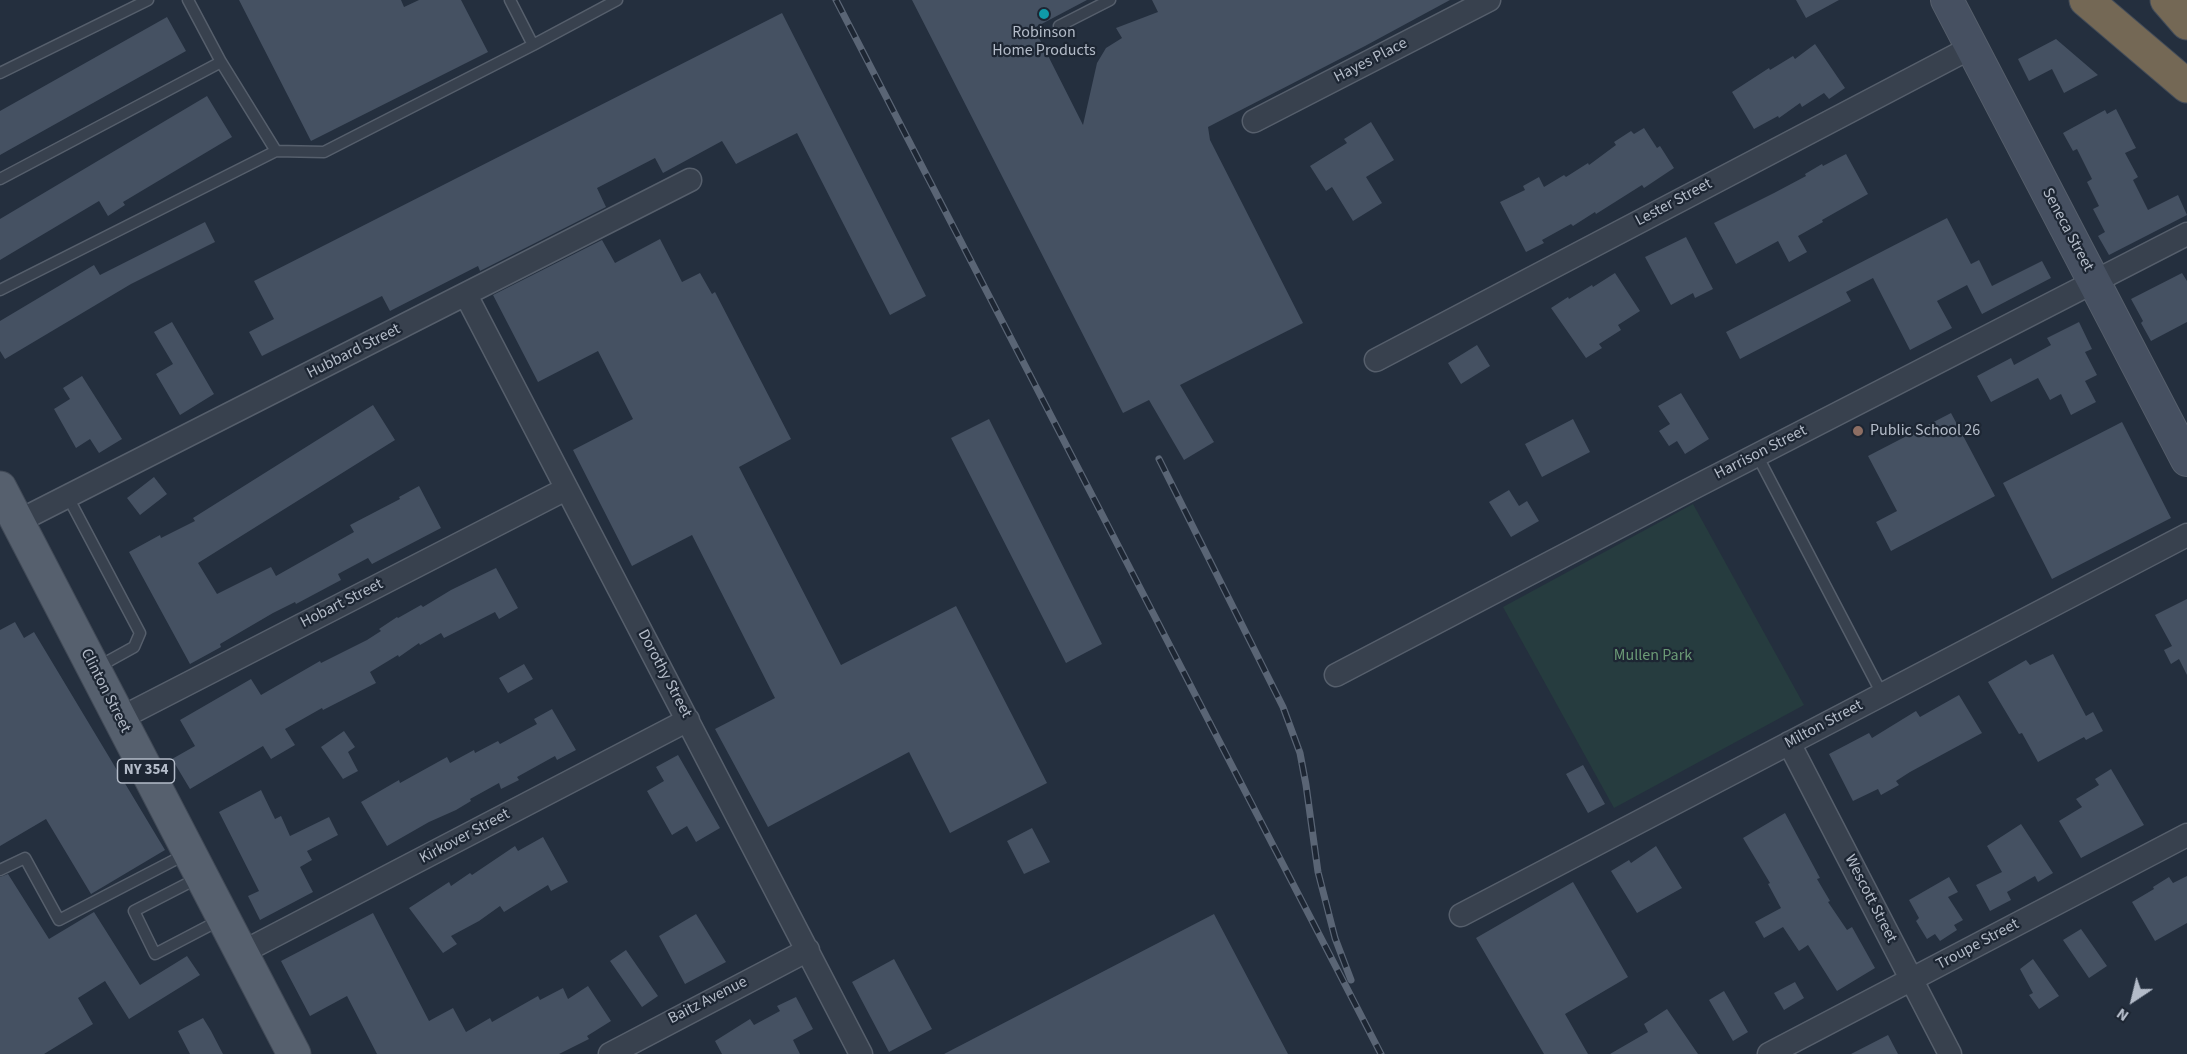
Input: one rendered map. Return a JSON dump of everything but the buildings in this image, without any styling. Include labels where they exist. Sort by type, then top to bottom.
[{"type":"highway","points":[[2086,0],[2187,87]]},
{"type":"highway","points":[[2167,0],[2187,23]]},
{"type":"main road","name":"Seneca Street","points":[[1947,0],[2187,460]]},
{"type":"main road","name":"Clinton Street","points":[[0,488],[294,1054]]},
{"type":"street","name":"Hayes Place","points":[[1254,121],[1488,0]]},
{"type":"street","name":"Lester Street","points":[[1376,360],[1972,47]]},
{"type":"street","name":"Hubbard Street","points":[[17,522],[690,180]]},
{"type":"street","name":"Harrison Street","points":[[1336,675],[2187,234]]},
{"type":"street","name":"Dorothy Street","points":[[466,295],[861,1054]]},
{"type":"street","name":"Hobart Street","points":[[119,719],[566,489]]},
{"type":"street","name":"Milton Street","points":[[1461,915],[2187,535]]},
{"type":"street","name":"Kirkover Street","points":[[241,953],[688,720]]},
{"type":"street","name":"Wescott Street","points":[[1789,743],[1950,1054]]},
{"type":"street","name":"Troupe Street","points":[[1768,1054],[2187,835]]},
{"type":"street","name":"Baitz Avenue","points":[[610,1054],[807,950]]},
{"type":"lane","points":[[0,73],[148,0]]},
{"type":"lane","points":[[188,0],[221,62],[276,151]]},
{"type":"lane","points":[[510,0],[533,45]]},
{"type":"lane","points":[[0,290],[276,151],[324,152],[617,0]]},
{"type":"lane","points":[[1059,26],[1110,0]]},
{"type":"lane","points":[[0,179],[221,62]]},
{"type":"lane","points":[[1757,455],[1882,694]]},
{"type":"lane","points":[[68,497],[140,633],[134,647],[94,669]]},
{"type":"lane","points":[[0,870],[25,858],[59,920],[195,864]]},
{"type":"lane","points":[[195,864],[134,911],[156,954],[223,918]]},
{"type":"green space","name":"Mullen Park","points":[[1693,504],[1804,705],[1614,808],[1503,607]]},
{"type":"railway","points":[[836,0],[1381,1054]]},
{"type":"railway","points":[[1159,459],[1283,707],[1300,753],[1318,872],[1335,938],[1351,980]]},
{"type":"place","name":"Robinson Home Products","points":[[1044,14]]},
{"type":"place","name":"Public School 26","points":[[1858,431]]}]
